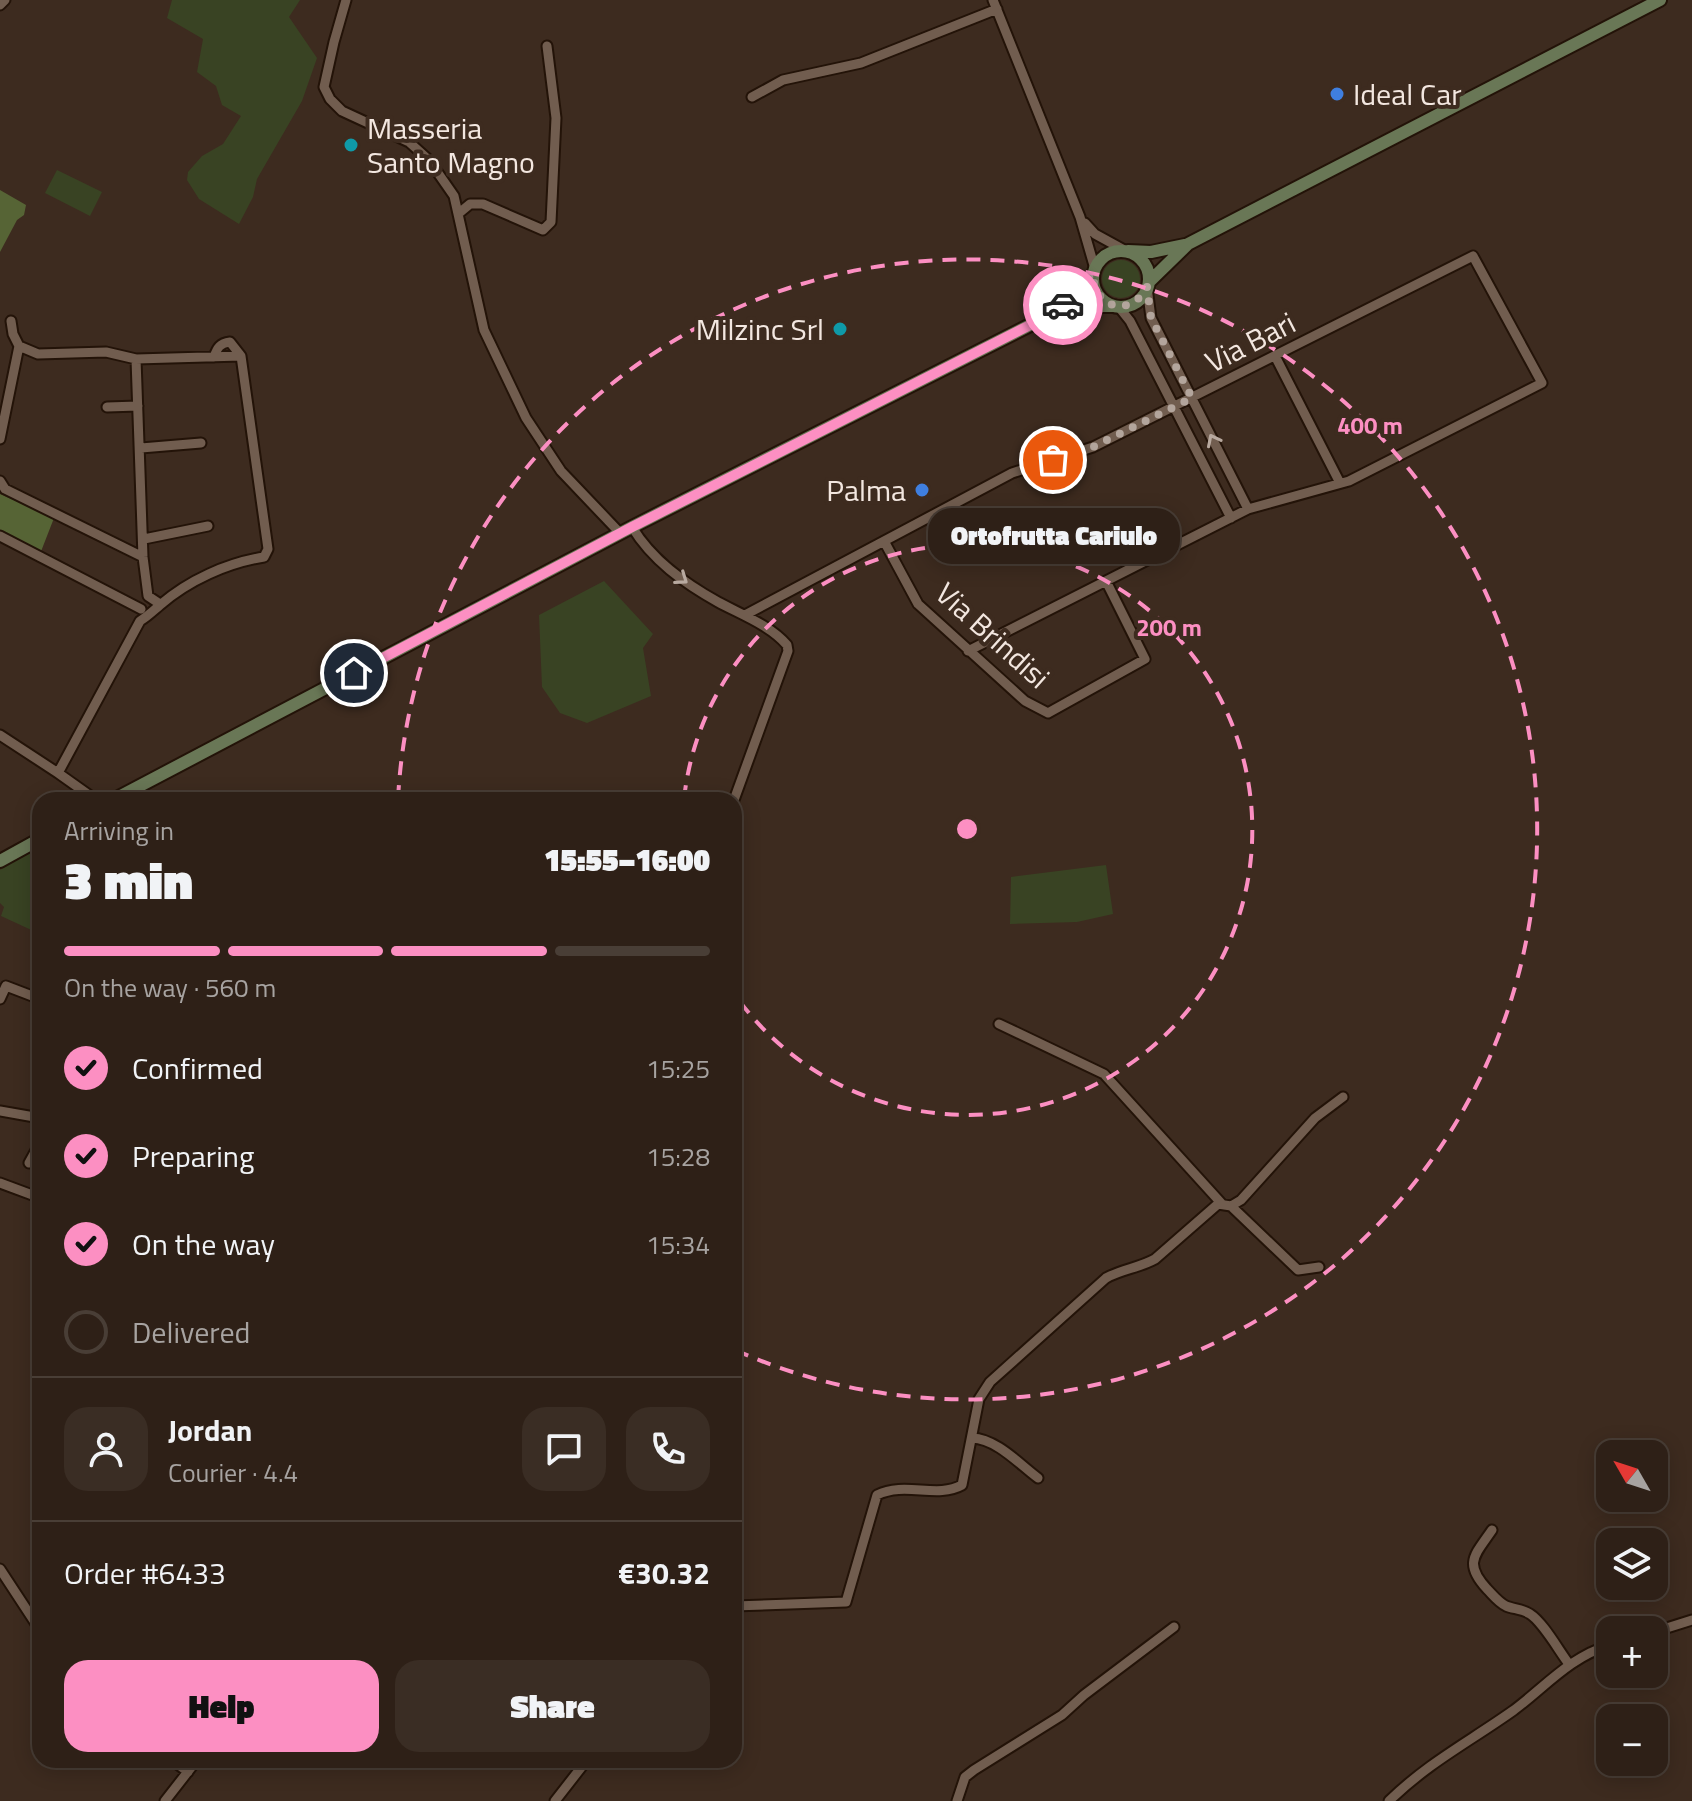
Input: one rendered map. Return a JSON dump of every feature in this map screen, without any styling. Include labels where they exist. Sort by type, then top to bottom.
[{"type":"main road","points":[[128,792],[626,530],[1040,320],[1067,302],[1107,254],[1151,252],[1188,244],[1660,0]]},
{"type":"main road","points":[[1040,320],[1084,306],[1116,306],[1136,302],[1148,285],[1188,244]]},
{"type":"main road","points":[[1127,251],[1146,266],[1148,285]]},
{"type":"main road","points":[[1094,272],[1100,297],[1116,306]]},
{"type":"main road","points":[[0,861],[32,843]]},
{"type":"street","points":[[0,5],[5,0]]},
{"type":"street","points":[[346,0],[324,87],[342,111],[409,142],[429,160],[454,196],[484,330],[526,418],[561,471],[671,571],[745,615],[787,645],[788,651],[737,792]]},
{"type":"street","points":[[752,97],[783,80],[861,63],[995,4],[1080,217],[1094,272]]},
{"type":"street","points":[[458,214],[470,204],[483,204],[543,230],[551,222],[556,118],[547,46]]},
{"type":"street","points":[[1080,217],[1095,234],[1127,251]]},
{"type":"street","name":"Via Bari","points":[[745,615],[1012,473],[1093,447],[1473,256],[1542,383],[1340,483]]},
{"type":"street","points":[[1148,285],[1151,318],[1248,509]]},
{"type":"street","points":[[1116,306],[1130,321],[1231,518]]},
{"type":"street","points":[[0,439],[19,346],[11,321]]},
{"type":"street","points":[[19,346],[38,354],[106,352],[136,359],[241,356],[268,549],[264,557],[241,561],[207,574],[160,604],[140,621],[58,773]]},
{"type":"street","points":[[968,651],[1248,509],[1340,483],[1275,356]]},
{"type":"street","points":[[136,359],[143,557],[148,596],[141,609],[140,621]]},
{"type":"street","points":[[107,407],[138,406]]},
{"type":"street","points":[[141,448],[201,443]]},
{"type":"street","points":[[0,481],[5,489],[143,557]]},
{"type":"street","points":[[144,539],[208,526]]},
{"type":"street","points":[[0,536],[141,609]]},
{"type":"street","name":"Via Brindisi","points":[[884,541],[918,604],[1025,701],[1048,713],[1145,659],[1106,581]]},
{"type":"street","points":[[148,596],[160,604]]},
{"type":"street","points":[[0,735],[85,792]]},
{"type":"street","points":[[0,999],[6,986],[32,996]]},
{"type":"street","points":[[999,1024],[1104,1074],[1227,1205],[1298,1270],[1319,1267]]},
{"type":"street","points":[[742,1606],[846,1602],[877,1495],[892,1488],[953,1490],[962,1485],[979,1399],[990,1382],[1106,1278],[1120,1270],[1143,1266],[1218,1204],[1227,1205],[1241,1200],[1315,1118],[1343,1097]]},
{"type":"street","points":[[0,1111],[32,1117]]},
{"type":"street","points":[[29,1163],[32,1158]]},
{"type":"street","points":[[0,1183],[32,1195]]},
{"type":"street","points":[[972,1438],[994,1444],[1038,1478]]},
{"type":"street","points":[[1492,1530],[1473,1558],[1476,1577],[1506,1606],[1530,1613],[1569,1664]]},
{"type":"street","points":[[0,1569],[32,1618]]},
{"type":"street","points":[[1668,1628],[1692,1620]]},
{"type":"street","points":[[957,1801],[965,1777],[1062,1715],[1174,1627]]},
{"type":"street","points":[[1389,1801],[1416,1775],[1518,1707],[1569,1664],[1596,1651]]},
{"type":"street","points":[[183,1768],[188,1772]]},
{"type":"street","points":[[165,1801],[191,1768]]},
{"type":"street","points":[[555,1801],[581,1768]]},
{"type":"green space","points":[[172,0],[300,0],[289,17],[317,58],[302,101],[257,179],[253,197],[239,224],[199,199],[187,180],[188,172],[202,156],[223,144],[241,116],[222,105],[216,86],[197,72],[203,39],[167,18]]},
{"type":"green space","points":[[57,170],[102,192],[90,216],[45,193]]},
{"type":"green space","points":[[0,190],[26,205],[24,215],[17,220],[0,252]]},
{"type":"green space","points":[[1121,260],[1134,266],[1140,279],[1134,292],[1121,298],[1108,292],[1102,279],[1108,266]]},
{"type":"green space","points":[[0,494],[54,518],[40,554],[0,539]]},
{"type":"green space","points":[[604,581],[653,634],[643,648],[651,696],[587,723],[560,713],[542,687],[539,615]]},
{"type":"green space","points":[[32,851],[32,930],[1,916],[4,907],[0,903],[0,870]]},
{"type":"green space","points":[[1106,865],[1113,914],[1077,922],[1010,924],[1011,877]]},
{"type":"way so far","points":[[1053,460],[1093,447],[1192,398],[1151,318],[1147,287],[1136,302],[1114,306],[1100,297],[1093,274],[1063,305]]},
{"type":"place","name":"Ideal Car","points":[[1337,94]]},
{"type":"place","name":"Masseria Santo Magno","points":[[351,145]]},
{"type":"place","name":"Milzinc Srl","points":[[840,329]]},
{"type":"place","name":"Ortofrutta Cariulo","points":[[1053,460]]},
{"type":"place","name":"Palma","points":[[922,490]]},
{"type":"route","points":[[354,673],[632,527],[1040,320],[1063,305]]}]
